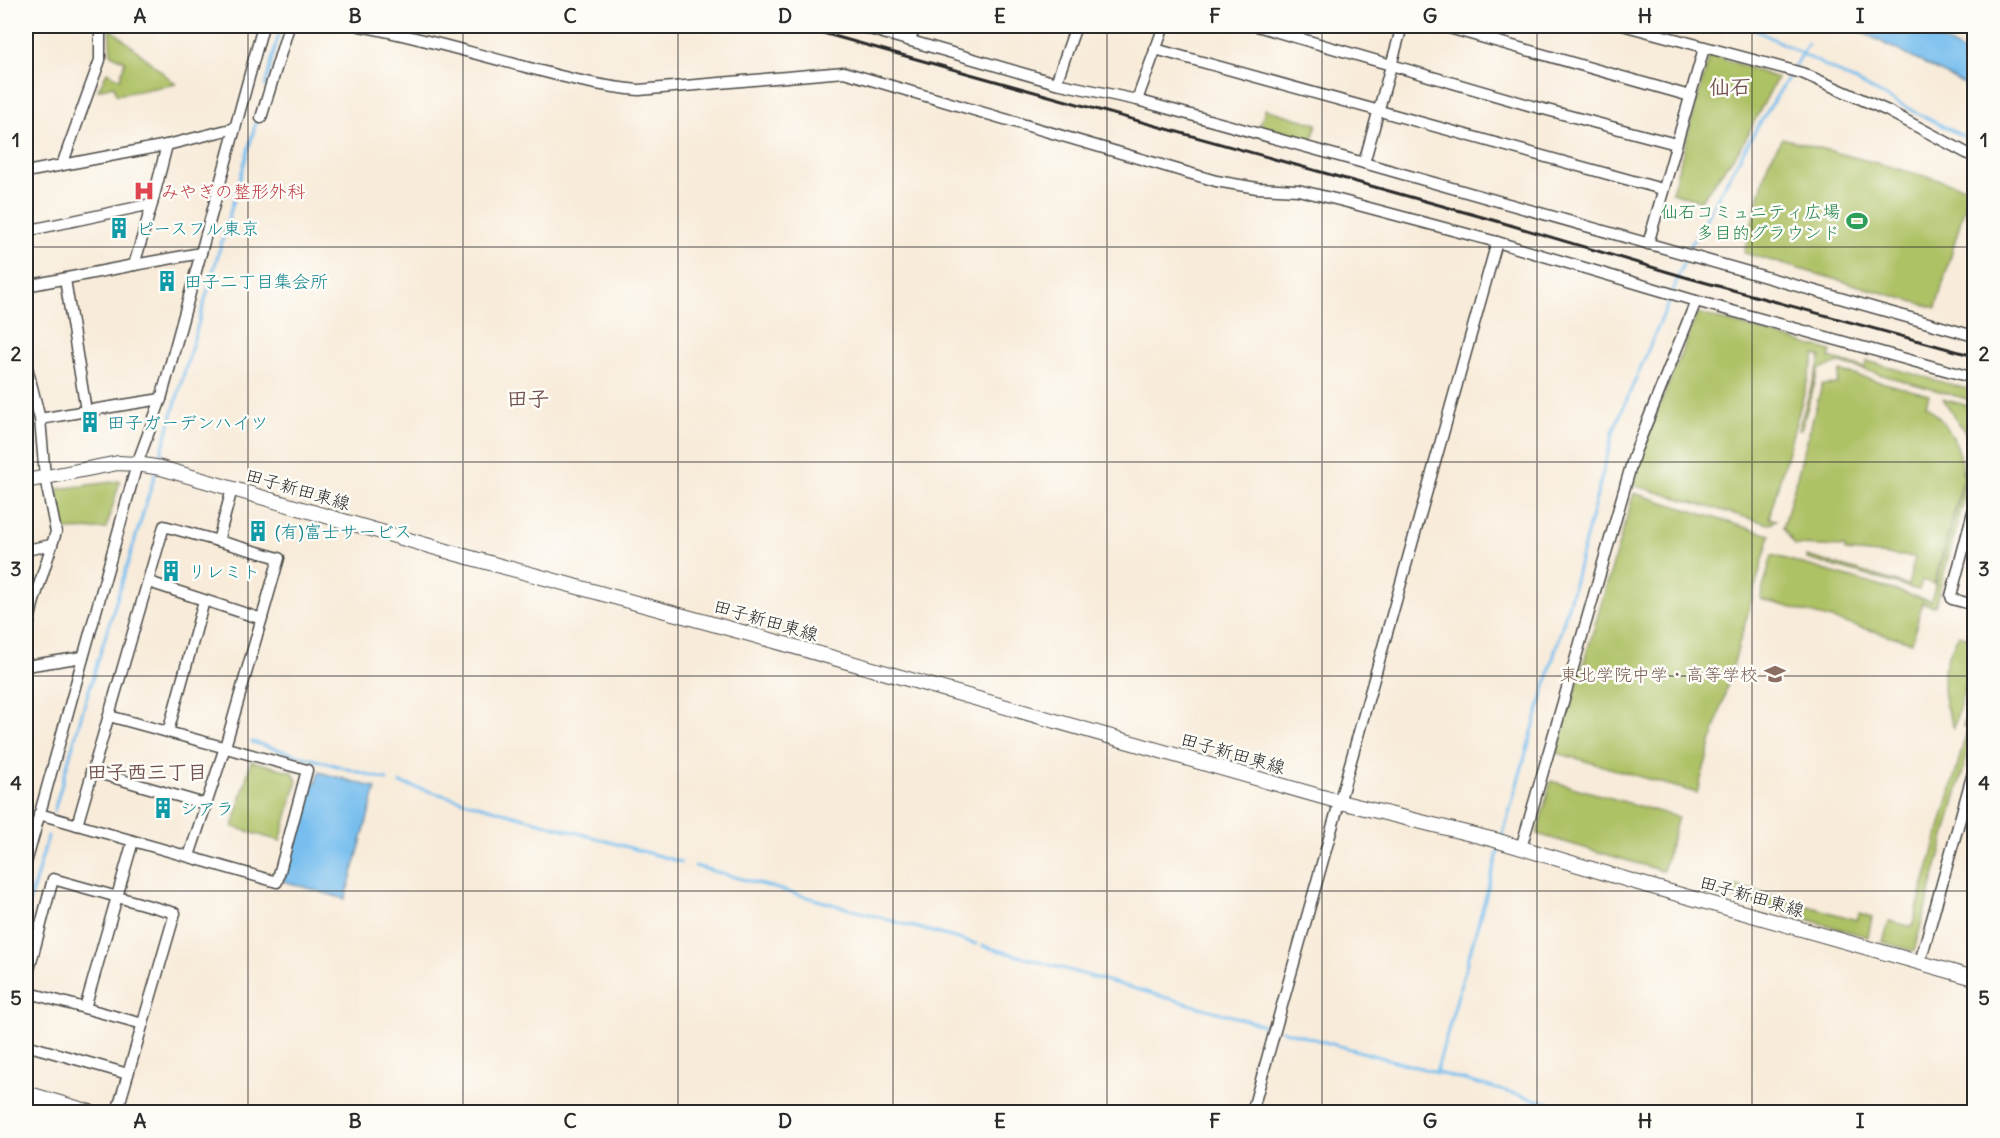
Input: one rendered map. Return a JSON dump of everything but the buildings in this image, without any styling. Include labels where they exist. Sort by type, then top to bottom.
[{"type":"street","points":[[62,165],[100,60],[100,26]]},
{"type":"street","points":[[26,862],[83,657],[150,466],[161,399],[263,26]]},
{"type":"street","points":[[261,118],[289,26]]},
{"type":"street","points":[[360,26],[398,33],[616,88],[639,90],[844,72],[1216,181],[1257,188],[1298,190],[1497,242],[1696,301],[1974,378]]},
{"type":"street","points":[[859,26],[1056,83],[1137,100],[1364,163],[1974,336]]},
{"type":"street","points":[[910,40],[915,26]]},
{"type":"street","points":[[1056,83],[1076,26]]},
{"type":"street","points":[[1137,100],[1164,26]]},
{"type":"street","points":[[1257,26],[1676,144]]},
{"type":"street","points":[[1364,163],[1402,26]]},
{"type":"street","points":[[1442,26],[1690,96]]},
{"type":"street","points":[[1626,26],[1802,74],[1888,111],[1974,157]]},
{"type":"street","points":[[1648,244],[1704,48]]},
{"type":"street","points":[[1155,49],[1662,189]]},
{"type":"street","points":[[26,172],[167,145],[235,128]]},
{"type":"street","points":[[134,265],[167,145]]},
{"type":"street","points":[[26,231],[152,204]]},
{"type":"street","points":[[1251,1113],[1497,242]]},
{"type":"street","points":[[26,286],[201,253]]},
{"type":"street","points":[[65,279],[86,411]]},
{"type":"street","points":[[1508,844],[1635,452],[1696,301]]},
{"type":"street","points":[[26,363],[40,419],[45,477],[56,532],[29,605],[26,636]]},
{"type":"street","points":[[40,419],[161,399]]},
{"type":"street","name":"田子新田東線","points":[[26,481],[118,463],[150,466],[1340,802],[1508,844],[1974,978]]},
{"type":"street","points":[[218,541],[232,489]]},
{"type":"street","points":[[1974,508],[1950,596],[1952,599],[1974,605]]},
{"type":"street","points":[[77,825],[164,526],[279,558],[225,747],[189,856]]},
{"type":"street","points":[[26,550],[51,545]]},
{"type":"street","points":[[149,582],[262,619]]},
{"type":"street","points":[[168,732],[204,601]]},
{"type":"street","points":[[26,666],[83,657]]},
{"type":"street","points":[[39,814],[277,882],[307,770],[110,716]]},
{"type":"street","points":[[1920,962],[1974,769]]},
{"type":"street","points":[[91,771],[205,804]]},
{"type":"street","points":[[85,1008],[133,841]]},
{"type":"street","points":[[26,981],[53,879],[175,913],[117,1113]]},
{"type":"street","points":[[26,992],[142,1024]]},
{"type":"street","points":[[26,1045],[128,1074]]},
{"type":"street","points":[[26,1093],[90,1113]]},
{"type":"street","points":[[26,1105],[49,1113]]},
{"type":"green space","points":[[109,27],[176,84],[117,95],[114,86],[98,90],[107,72],[120,79],[125,61],[111,54]]},
{"type":"green space","points":[[1710,54],[1777,78],[1741,147],[1700,201],[1672,192]]},
{"type":"green space","points":[[1265,109],[1317,124],[1312,140],[1260,125]]},
{"type":"green space","name":"仙石コミュニティ広場 多目的グラウンド","points":[[1782,138],[1970,188],[1936,308],[1744,253],[1768,163]]},
{"type":"green space","points":[[1698,313],[1831,351],[1829,358],[1865,368],[1867,361],[1974,391],[1974,401],[1840,363],[1819,369],[1801,430],[1798,430],[1821,357],[1815,355],[1769,518],[1776,520],[1769,524],[1632,485],[1655,417]]},
{"type":"green space","points":[[1840,371],[1929,395],[1926,405],[1941,420],[1957,445],[1962,464],[1962,475],[1972,443],[1943,399],[1973,407],[1971,416],[1974,417],[1974,440],[1934,584],[1922,580],[1919,590],[1807,559],[1807,556],[1908,585],[1915,557],[1845,551],[1845,547],[1795,545],[1783,528],[1822,385],[1837,384]]},
{"type":"green space","points":[[1974,447],[1974,464],[1935,606],[1922,603],[1912,642],[1760,599],[1772,555],[1931,601]]},
{"type":"green space","points":[[120,481],[106,529],[60,530],[58,489]]},
{"type":"green space","points":[[1634,493],[1770,535],[1697,793],[1557,753]]},
{"type":"green space","points":[[1959,635],[1974,639],[1974,654],[1954,728],[1945,704],[1943,681],[1948,658]]},
{"type":"green space","points":[[1974,687],[1974,715],[1970,714],[1969,720],[1974,722],[1974,730],[1914,951],[1883,942],[1889,921],[1912,927],[1968,728],[1963,726]]},
{"type":"green space","points":[[251,761],[293,772],[297,781],[280,841],[233,827]]},
{"type":"green space","points":[[1551,781],[1678,817],[1663,871],[1537,834]]},
{"type":"green space","points":[[1737,886],[1857,920],[1859,913],[1872,917],[1868,937],[1734,898]]},
{"type":"water","points":[[1850,26],[1914,26],[1974,57],[1974,89]]},
{"type":"water","points":[[319,772],[376,788],[345,899],[283,881],[311,782],[316,783]]},
{"type":"waterway","points":[[265,86],[281,26]]},
{"type":"waterway","points":[[1748,26],[1974,142]]},
{"type":"waterway","points":[[1794,68],[1808,44]]},
{"type":"waterway","points":[[1687,252],[1752,136],[1791,73]]},
{"type":"waterway","points":[[158,464],[257,119]]},
{"type":"waterway","points":[[1673,291],[1685,258]]},
{"type":"waterway","points":[[1502,837],[1572,592],[1614,429],[1671,297]]},
{"type":"waterway","points":[[54,811],[156,471]]},
{"type":"waterway","points":[[252,742],[387,780]]},
{"type":"waterway","points":[[400,783],[681,862]]},
{"type":"waterway","points":[[26,914],[48,836]]},
{"type":"waterway","points":[[1436,1073],[1500,846]]},
{"type":"waterway","points":[[695,866],[976,944]]},
{"type":"waterway","points":[[983,946],[1267,1026]]},
{"type":"waterway","points":[[1281,1030],[1563,1107]]},
{"type":"waterway","points":[[1577,1111],[1581,1112]]},
{"type":"railway","points":[[798,26],[1500,222],[1685,277],[1974,356]]},
{"type":"place","name":"みやぎの整形外科","points":[[144,191]]},
{"type":"place","name":"仙石コミュニティ広場 多目的グラウンド","points":[[1857,221]]},
{"type":"place","name":"ピースフル東京","points":[[119,228]]},
{"type":"place","name":"田子二丁目集会所","points":[[167,281]]},
{"type":"place","name":"田子ガーデンハイツ","points":[[90,422]]},
{"type":"place","name":"(有)富士サービス","points":[[258,531]]},
{"type":"place","name":"リレミト","points":[[171,571]]},
{"type":"place","name":"東北学院中学・高等学校","points":[[1775,674]]},
{"type":"place","name":"シアラ","points":[[163,808]]},
{"type":"district","name":"仙石","points":[[1730,86]]},
{"type":"district","name":"田子","points":[[528,398]]},
{"type":"district","name":"田子西三丁目","points":[[147,771]]}]
